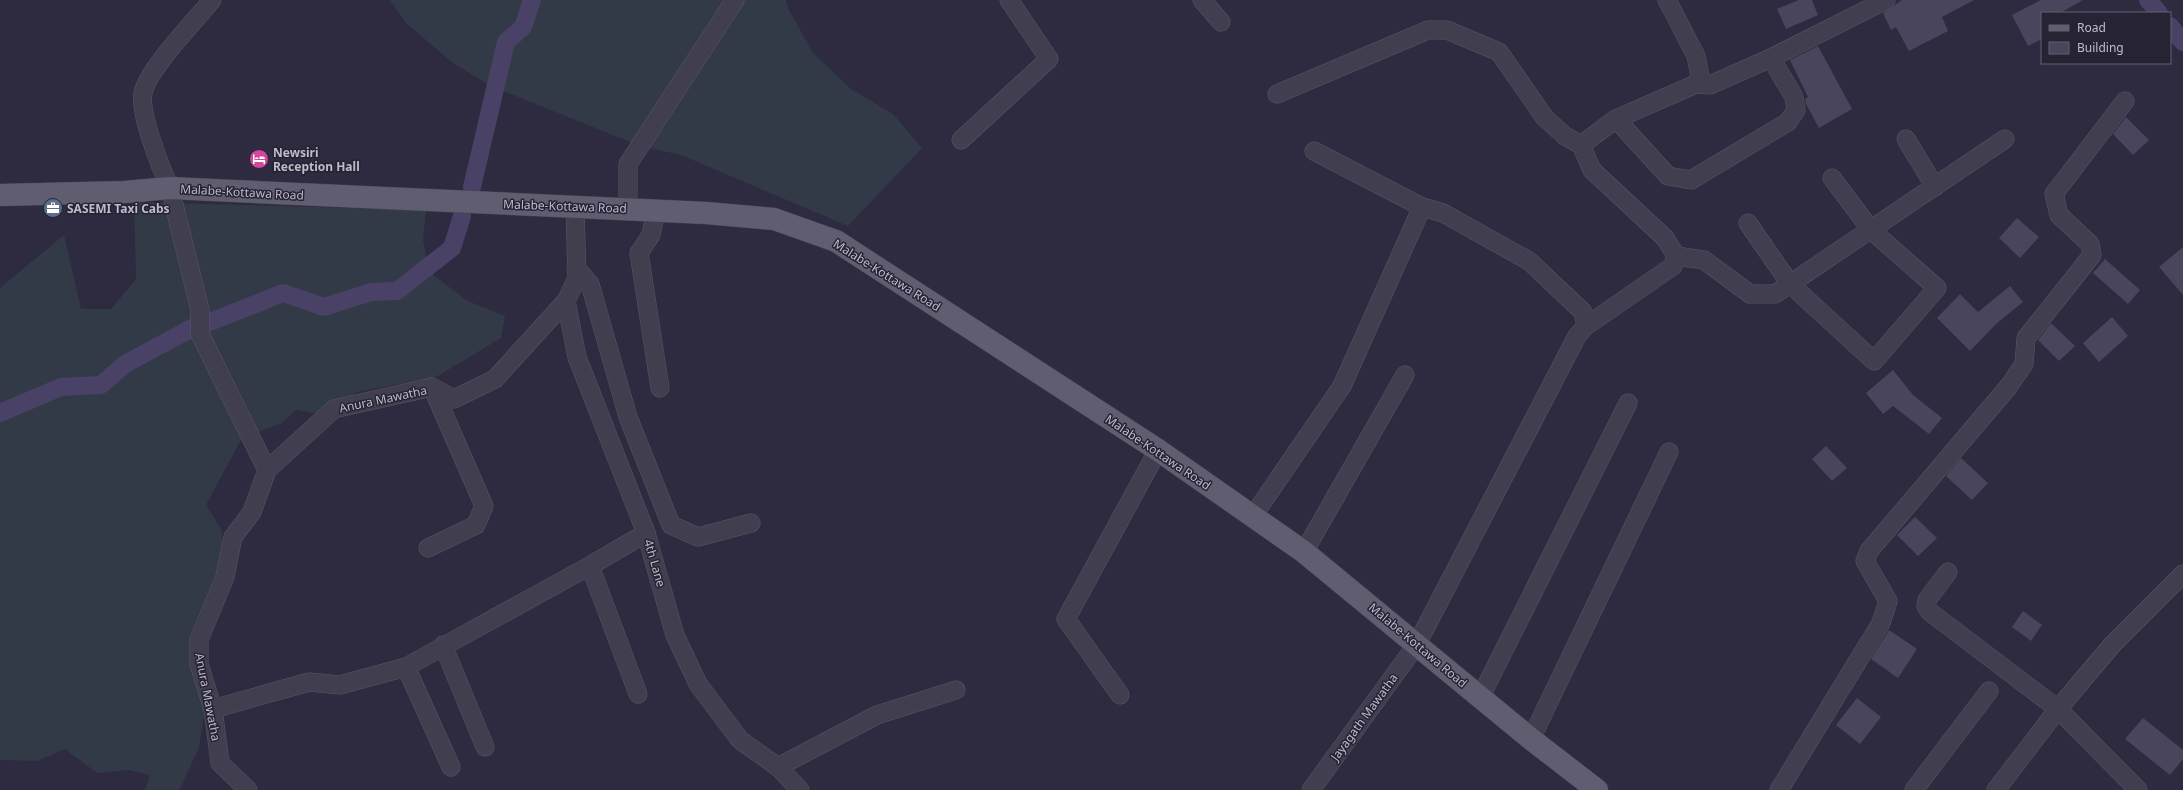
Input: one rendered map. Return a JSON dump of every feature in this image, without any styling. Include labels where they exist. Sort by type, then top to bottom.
[{"type":"main road","name":"Malabe-Kottawa Road","points":[[0,195],[125,192],[170,188],[575,208],[656,210],[774,219],[836,241],[1158,450],[1304,552],[1417,644],[1480,698],[1597,790]]},
{"type":"street","points":[[212,0],[160,61],[143,92],[142,107],[163,174],[170,188],[200,310],[200,334],[267,470]]},
{"type":"street","points":[[628,209],[628,164],[735,0]]},
{"type":"street","points":[[961,140],[1049,59],[1009,0]]},
{"type":"street","points":[[1202,0],[1221,22]]},
{"type":"street","points":[[1667,0],[1696,56],[1700,76],[1696,84]]},
{"type":"street","points":[[1582,145],[1616,119],[1696,84],[1710,85],[1771,58],[1886,0]]},
{"type":"street","points":[[1277,94],[1428,30],[1447,30],[1499,52],[1545,118],[1565,136],[1582,145],[1592,170],[1665,238],[1676,256],[1704,260],[1750,294],[1775,294],[2006,139]]},
{"type":"street","points":[[1616,119],[1668,176],[1691,180],[1788,122],[1796,110],[1794,97],[1771,58]]},
{"type":"street","points":[[1779,790],[1881,623],[1888,601],[1865,561],[1869,551],[2010,386],[2024,364],[2026,338],[2092,256],[2090,244],[2059,215],[2054,194],[2125,101]]},
{"type":"street","points":[[1906,139],[1934,187]]},
{"type":"street","points":[[1314,151],[1422,207],[1444,213],[1529,261],[1583,312],[1586,326]]},
{"type":"street","points":[[1748,223],[1790,284],[1874,361],[1937,288],[1871,230],[1832,178]]},
{"type":"street","points":[[1253,516],[1342,386],[1422,207]]},
{"type":"street","name":"Anura Mawatha","points":[[248,790],[220,763],[213,709],[200,664],[198,640],[224,577],[233,537],[252,512],[267,470],[334,409],[432,387],[454,399],[495,379],[566,301],[578,278],[576,268],[575,208]]},
{"type":"street","points":[[656,210],[650,235],[639,253],[660,388]]},
{"type":"street","name":"Jayagath Mawatha","points":[[1311,790],[1417,644],[1577,336],[1586,326],[1672,266],[1676,256]]},
{"type":"street","points":[[576,268],[590,284],[628,417],[671,525],[698,537],[751,523]]},
{"type":"street","name":"4th Lane","points":[[566,301],[577,357],[646,533],[675,636],[698,684],[740,740],[778,767],[800,790]]},
{"type":"street","points":[[1304,552],[1405,375]]},
{"type":"street","points":[[428,548],[476,525],[484,506],[432,387]]},
{"type":"street","points":[[1480,698],[1628,403]]},
{"type":"street","points":[[1120,695],[1066,619],[1158,450]]},
{"type":"street","points":[[1532,739],[1669,452]]},
{"type":"street","points":[[213,709],[308,682],[340,685],[406,667],[443,645],[590,566],[646,533]]},
{"type":"street","points":[[590,566],[638,694]]},
{"type":"street","points":[[1948,572],[1927,600],[1926,606],[1930,612],[2058,709],[2138,790]]},
{"type":"street","points":[[1996,790],[2058,709],[2112,645],[2183,574]]},
{"type":"street","points":[[443,645],[485,747]]},
{"type":"street","points":[[406,667],[451,767]]},
{"type":"street","points":[[778,767],[877,715],[956,690]]},
{"type":"street","points":[[1914,790],[1989,691]]},
{"type":"shaded area","points":[[390,0],[786,0],[789,10],[813,53],[851,89],[893,114],[922,148],[848,226],[681,155],[640,146],[491,86],[453,63],[406,23]]},
{"type":"shaded area","points":[[134,202],[426,210],[423,240],[429,272],[468,301],[505,316],[501,338],[436,377],[357,392],[326,415],[296,410],[282,423],[242,438],[206,505],[222,530],[222,570],[196,634],[206,700],[199,748],[179,790],[145,790],[150,775],[128,770],[97,773],[65,749],[37,761],[0,760],[0,288],[64,235],[81,309],[111,309],[136,279]]},
{"type":"building","points":[[1799,0],[1812,0],[1818,15],[1786,29],[1777,9]]},
{"type":"building","points":[[1902,0],[1974,0],[1942,17],[1948,31],[1909,51],[1896,27],[1891,30],[1883,13]]},
{"type":"building","points":[[2041,0],[2083,0],[2062,12],[2041,12],[2041,40],[2028,46],[2012,15]]},
{"type":"building","points":[[1818,46],[1852,109],[1819,128],[1806,104],[1805,99],[1808,97],[1790,60]]},
{"type":"building","points":[[2126,117],[2149,140],[2133,155],[2113,134]]},
{"type":"building","points":[[2017,218],[2039,237],[2020,258],[1999,238]]},
{"type":"building","points":[[2183,247],[2183,295],[2159,267]]},
{"type":"building","points":[[2105,259],[2140,290],[2128,304],[2093,273]]},
{"type":"building","points":[[2010,286],[2023,302],[1996,324],[1970,351],[1937,318],[1960,294],[1978,312]]},
{"type":"building","points":[[2112,317],[2128,336],[2099,362],[2083,343]]},
{"type":"building","points":[[2051,323],[2075,346],[2059,361],[2038,340]]},
{"type":"building","points":[[1893,370],[1913,395],[1942,418],[1929,434],[1893,406],[1883,414],[1866,393]]},
{"type":"building","points":[[1826,446],[1847,468],[1832,481],[1812,459]]},
{"type":"building","points":[[1961,458],[1988,483],[1972,500],[1946,476]]},
{"type":"building","points":[[1915,517],[1937,538],[1918,556],[1897,535]]},
{"type":"building","points":[[2023,611],[2042,625],[2031,641],[2012,627]]},
{"type":"building","points":[[1889,630],[1917,649],[1898,678],[1871,659]]},
{"type":"building","points":[[1857,698],[1881,717],[1860,744],[1836,725]]},
{"type":"building","points":[[2143,718],[2183,750],[2183,759],[2170,775],[2125,739]]},
{"type":"waterway","points":[[472,187],[506,42],[523,27],[532,0]]},
{"type":"waterway","points":[[2148,0],[2158,12]]},
{"type":"waterway","points":[[2171,27],[2183,42]]},
{"type":"waterway","points":[[210,322],[283,293],[324,307],[371,292],[397,291],[452,248],[462,216]]},
{"type":"waterway","points":[[0,413],[61,387],[101,385],[125,364],[194,327]]},
{"type":"place","name":"Newsiri Reception Hall","points":[[259,159]]},
{"type":"place","name":"SASEMI Taxi Cabs","points":[[53,208]]}]
